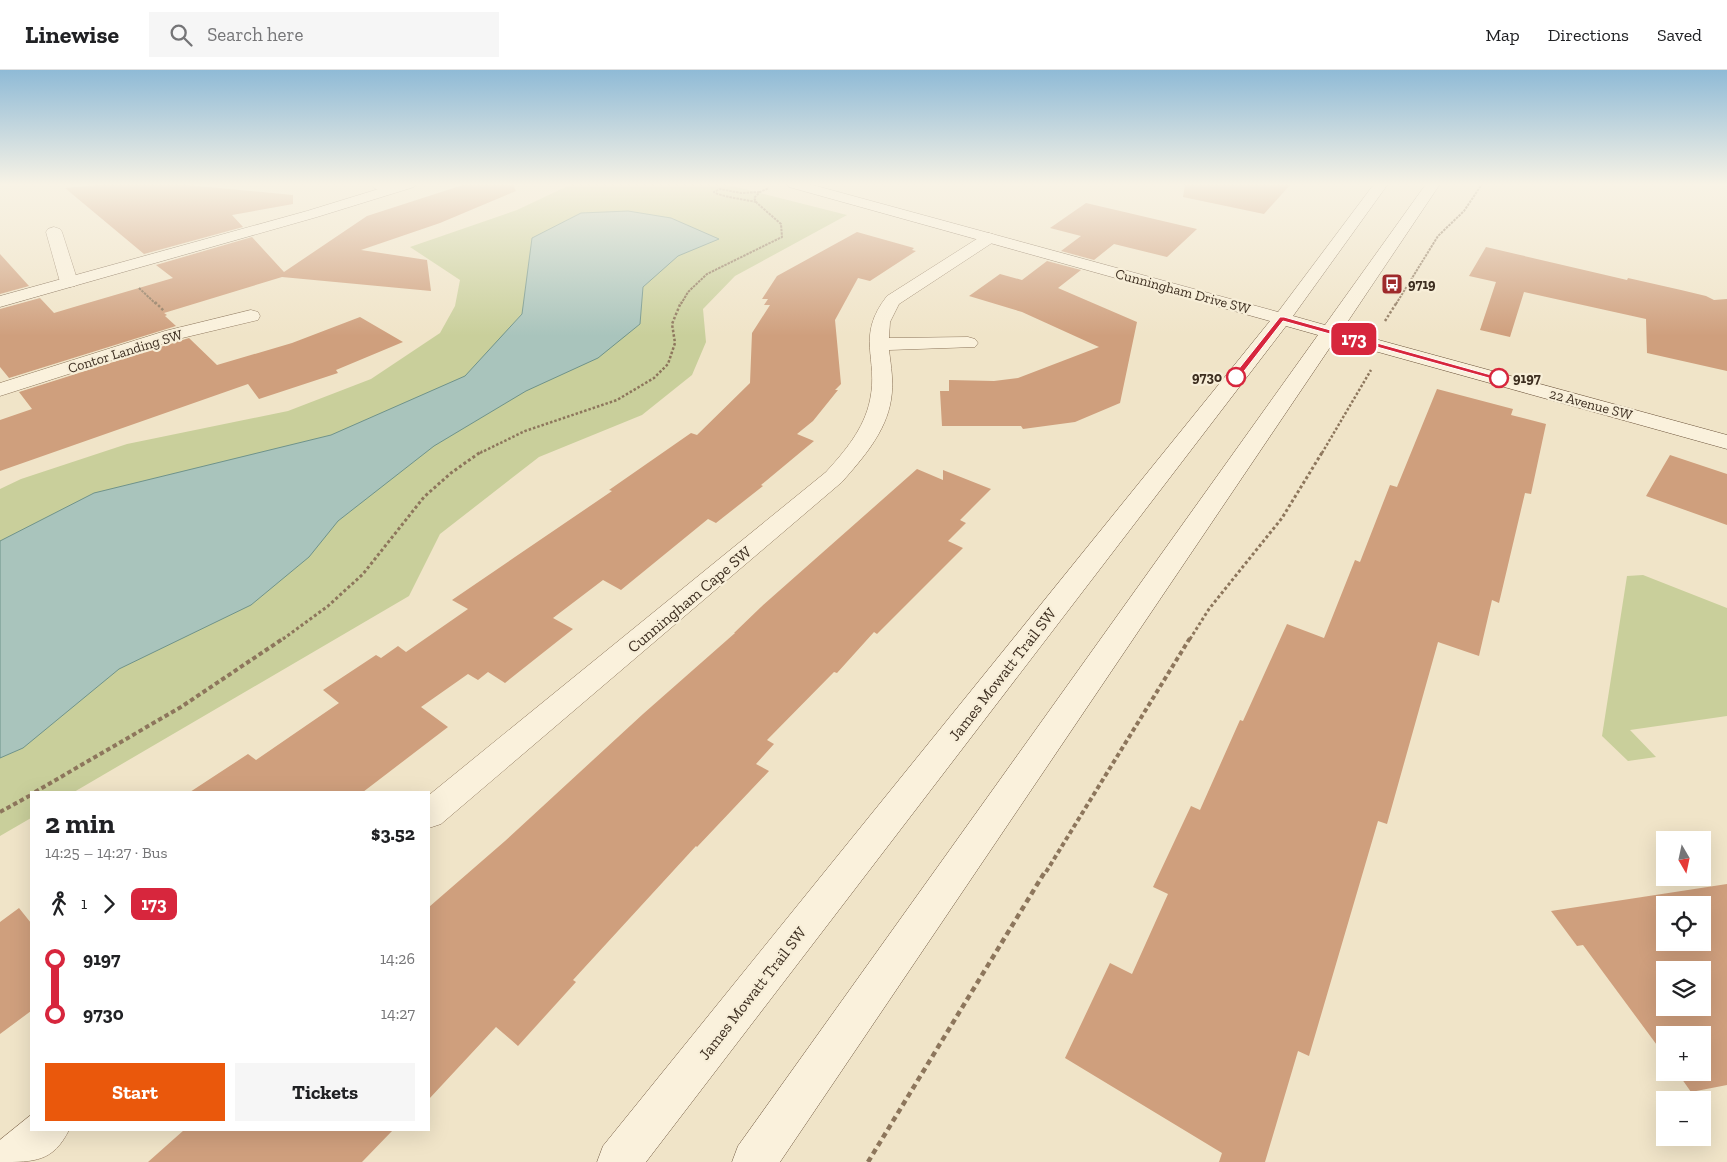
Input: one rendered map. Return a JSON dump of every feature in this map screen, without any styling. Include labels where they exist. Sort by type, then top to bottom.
[{"type":"street","points":[[55,235],[69,282]]},
{"type":"street","points":[[0,302],[238,235]]},
{"type":"street","name":"Cunningham Drive SW","points":[[978,235],[1282,319]]},
{"type":"street","name":"James Mowatt Trail SW","points":[[619,1162],[1282,319],[1344,235]]},
{"type":"street","points":[[754,1162],[1397,235]]},
{"type":"street","name":"Cunningham Cape SW","points":[[430,813],[834,477],[864,441],[874,421],[881,392],[878,334],[881,316],[885,308],[893,300],[989,238]]},
{"type":"street","name":"Contor Landing SW","points":[[0,390],[187,331],[251,316]]},
{"type":"street","name":"22 Avenue SW","points":[[1282,319],[1727,442]]},
{"type":"street","points":[[880,344],[968,343]]},
{"type":"street","points":[[8,1162],[46,1131]]},
{"type":"path","points":[[37,791],[182,706],[262,654],[328,606],[363,574],[424,497],[451,473],[485,449],[525,431],[617,400],[654,378],[668,364],[675,343],[672,324],[677,309],[688,292],[707,274],[782,237],[782,235]]},
{"type":"path","points":[[1383,325],[1439,235]]},
{"type":"path","points":[[117,269],[187,331]]},
{"type":"path","points":[[868,1162],[1161,683],[1209,609],[1282,518],[1359,393],[1373,366],[1370,363]]},
{"type":"path","points":[[0,812],[30,796]]},
{"type":"green space","points":[[445,235],[810,235],[735,276],[703,309],[706,342],[692,375],[642,415],[539,457],[440,534],[409,596],[76,791],[30,791],[30,819],[0,836],[0,489],[21,479],[127,444],[288,411],[371,379],[440,333],[455,306],[460,280],[410,247]]},
{"type":"green space","points":[[1643,575],[1727,608],[1727,716],[1630,730],[1656,757],[1628,761],[1602,736],[1627,576]]},
{"type":"water","points":[[538,235],[710,235],[719,239],[678,256],[643,287],[640,324],[598,358],[526,391],[434,446],[338,521],[309,557],[251,605],[119,669],[23,748],[0,758],[0,541],[94,493],[331,435],[465,376],[522,314],[532,238]]},
{"type":"building","points":[[121,235],[214,235],[144,254]]},
{"type":"building","points":[[339,235],[405,235],[361,250],[427,260],[431,291],[282,277],[164,313],[176,326],[9,378],[0,367],[0,309],[40,298],[54,313],[173,278],[156,265],[252,237],[284,272]]},
{"type":"building","points":[[852,235],[868,235],[914,248],[912,250],[916,251],[870,281],[858,278],[835,320],[841,384],[813,421],[797,434],[814,441],[761,485],[763,486],[716,523],[708,519],[621,590],[603,580],[553,618],[573,629],[505,683],[488,672],[478,680],[468,674],[421,707],[448,727],[364,791],[192,791],[248,754],[256,760],[339,703],[323,690],[376,655],[381,658],[398,646],[406,652],[468,609],[452,600],[612,491],[609,490],[691,433],[697,435],[750,383],[752,333],[770,305],[764,305],[768,299],[762,299],[777,276]]},
{"type":"building","points":[[1077,235],[1191,235],[1167,257],[1114,244],[1094,260],[1061,251],[1081,236]]},
{"type":"building","points":[[1486,247],[1627,280],[1628,278],[1681,290],[1706,296],[1714,300],[1727,299],[1727,371],[1647,353],[1646,319],[1524,292],[1510,337],[1480,330],[1496,282],[1469,276]]},
{"type":"building","points":[[0,254],[29,286],[0,294]]},
{"type":"building","points":[[1047,261],[1081,270],[1058,288],[1137,322],[1120,403],[1075,422],[1023,429],[1021,426],[942,426],[940,391],[949,391],[949,380],[994,381],[1018,378],[1099,347],[1022,312],[969,296],[1000,274],[1022,280]]},
{"type":"building","points":[[360,317],[403,342],[336,370],[338,373],[259,399],[248,384],[0,471],[0,420],[32,409],[19,392],[189,338],[217,365],[292,343]]},
{"type":"building","points":[[1437,389],[1513,409],[1511,415],[1546,424],[1531,494],[1525,493],[1499,603],[1492,600],[1479,656],[1438,642],[1387,824],[1378,821],[1309,1056],[1298,1051],[1265,1162],[1219,1162],[1222,1153],[1065,1058],[1110,963],[1132,974],[1168,894],[1153,887],[1191,806],[1200,810],[1240,720],[1243,721],[1287,624],[1324,638],[1355,560],[1360,562],[1390,485],[1397,487]]},
{"type":"building","points":[[1670,455],[1727,474],[1727,525],[1646,496]]},
{"type":"building","points":[[917,469],[943,480],[943,470],[991,489],[960,520],[966,523],[948,541],[963,548],[877,634],[874,632],[837,673],[834,672],[767,740],[774,744],[756,764],[769,771],[696,846],[573,980],[576,982],[518,1046],[496,1027],[430,1098],[430,906],[505,841],[643,714],[735,633],[761,607]]},
{"type":"building","points":[[1727,884],[1727,1085],[1690,1091],[1683,1081],[1711,1081],[1711,1026],[1656,1026],[1656,1044],[1583,945],[1577,946],[1551,911]]},
{"type":"building","points":[[19,908],[30,922],[30,1012],[0,1034],[0,922]]},
{"type":"building","points":[[183,1131],[392,1131],[362,1162],[148,1162]]},
{"type":"bus line","name":"173","points":[[1236,377],[1282,319],[1499,378]]},
{"type":"place","name":"9719","points":[[1392,284]]},
{"type":"place","name":"9730","points":[[1236,377]]},
{"type":"place","name":"9197","points":[[1499,378]]}]
